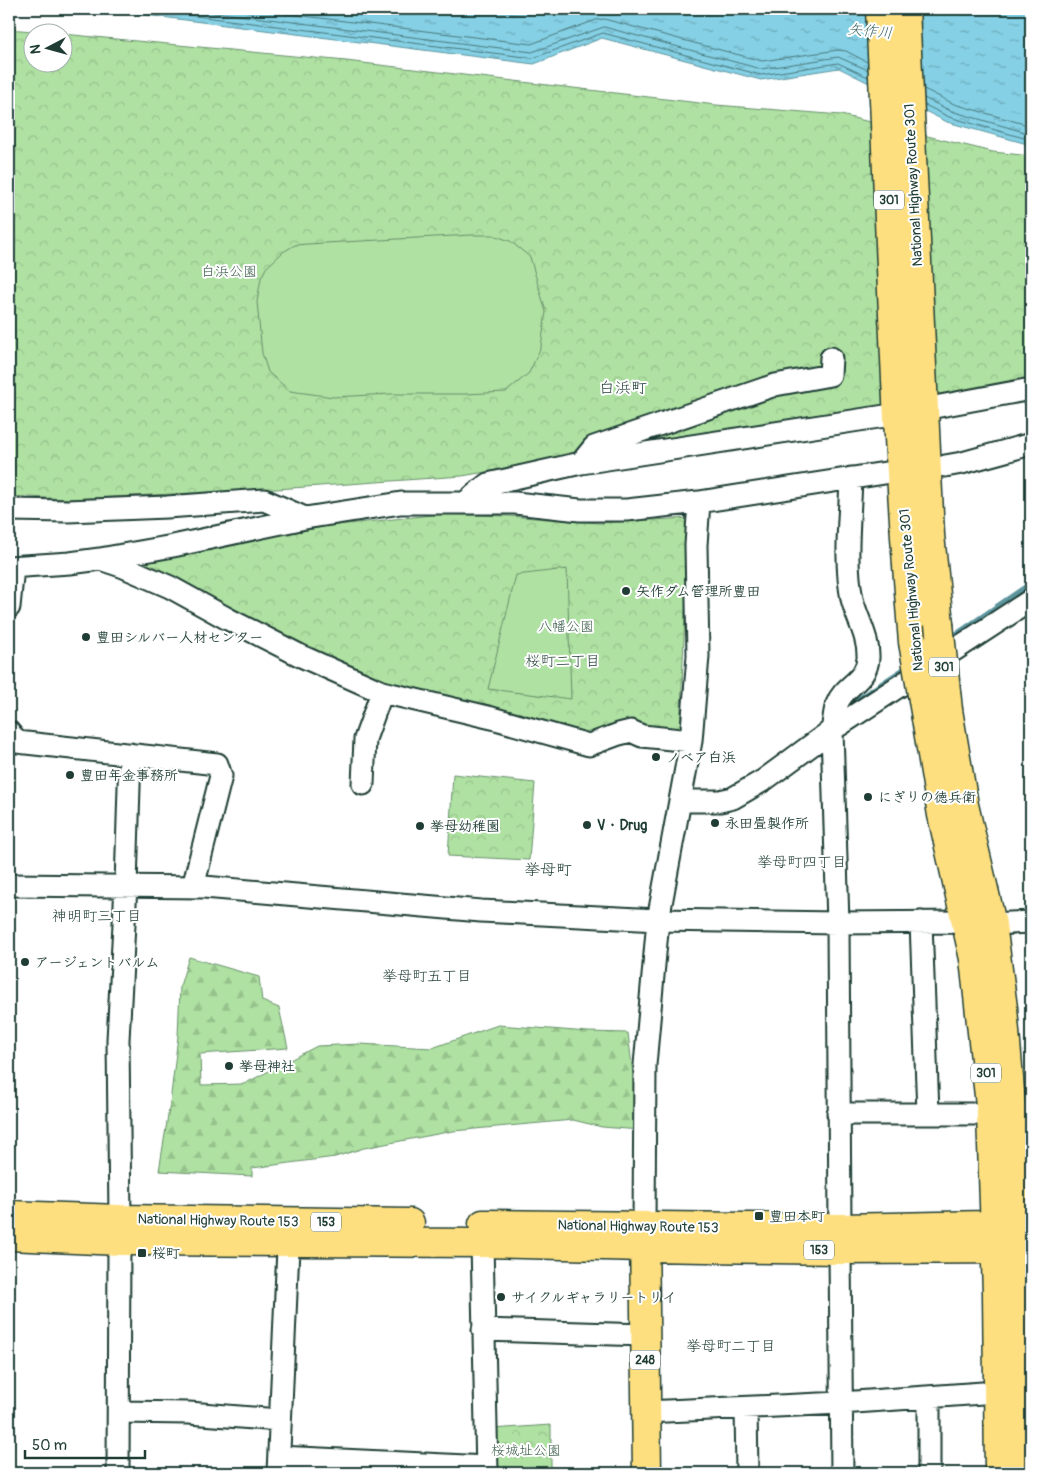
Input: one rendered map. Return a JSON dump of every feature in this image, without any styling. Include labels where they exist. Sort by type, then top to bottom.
[{"type":"highway","name":"National Highway Route 301","points":[[880,9],[911,400],[930,535],[939,624],[937,714],[942,815],[1004,1008],[1011,1114],[1015,1237]]},
{"type":"highway","name":"National Highway Route 301","points":[[905,9],[911,400],[907,570],[913,642],[937,714]]},
{"type":"highway","name":"National Highway Route 153","points":[[9,1215],[119,1230]]},
{"type":"highway","name":"National Highway Route 153","points":[[9,1236],[119,1230],[840,1239],[1015,1237]]},
{"type":"highway","name":"National Highway Route 153","points":[[289,1231],[482,1243],[644,1237]]},
{"type":"highway","name":"248","points":[[644,1237],[647,1473]]},
{"type":"highway","points":[[1015,1237],[997,1293],[1016,1393],[1019,1473]]},
{"type":"highway","points":[[999,1473],[1016,1393]]},
{"type":"street","points":[[580,463],[594,447],[775,385],[830,375],[831,358]]},
{"type":"street","points":[[466,502],[488,484],[580,463],[911,400],[1031,389]]},
{"type":"street","points":[[945,466],[1031,444]]},
{"type":"street","points":[[9,607],[11,567],[100,559],[173,546],[305,518],[401,503],[515,503],[580,510],[617,510],[699,502],[885,473]]},
{"type":"street","points":[[842,1473],[838,923],[832,730],[837,703],[846,691],[862,676],[868,659],[867,640],[852,600],[848,566],[851,478]]},
{"type":"street","points":[[9,510],[68,511],[264,500],[305,518]]},
{"type":"street","points":[[644,1237],[645,1065],[658,920],[691,741],[698,656],[696,545],[699,502]]},
{"type":"street","points":[[100,559],[170,587],[301,656],[382,692],[492,718],[589,744],[631,731],[642,736],[691,741]]},
{"type":"street","points":[[680,799],[720,801],[732,798],[764,780],[832,730],[1031,600]]},
{"type":"street","points":[[363,784],[368,731],[382,692]]},
{"type":"street","points":[[9,732],[16,742],[217,764],[221,776],[193,886]]},
{"type":"street","points":[[118,1473],[118,1040],[130,754]]},
{"type":"street","points":[[9,885],[193,886],[481,911],[658,920],[838,923],[1031,922]]},
{"type":"street","points":[[921,922],[928,1113]]},
{"type":"street","points":[[838,1114],[1011,1114]]},
{"type":"street","points":[[289,1231],[278,1465],[487,1470],[482,1243]]},
{"type":"street","points":[[483,1330],[645,1335]]},
{"type":"street","points":[[645,1412],[1016,1393]]},
{"type":"street","points":[[929,1397],[929,1473]]},
{"type":"street","points":[[746,1408],[747,1473]]},
{"type":"street","points":[[119,1412],[189,1412],[279,1420]]},
{"type":"green space","name":"白浜公園","points":[[9,29],[22,30],[22,72],[72,72],[72,35],[346,61],[716,105],[841,115],[993,152],[1031,156],[1031,381],[462,476],[277,489],[68,499],[9,496]]},
{"type":"green space","points":[[493,235],[510,241],[530,257],[546,312],[541,347],[529,373],[506,392],[333,397],[290,391],[268,372],[262,353],[257,302],[261,278],[266,268],[283,252],[295,245]]},
{"type":"green space","name":"八幡公園","points":[[441,514],[509,516],[599,523],[689,518],[680,733],[609,725],[590,738],[410,695],[128,566],[141,561],[328,526]]},
{"type":"green space","points":[[567,569],[571,699],[488,689],[516,575]]},
{"type":"green space","points":[[453,774],[535,783],[529,860],[448,856]]},
{"type":"green space","points":[[189,957],[259,977],[262,1001],[279,1008],[288,1048],[200,1054],[201,1085],[244,1084],[317,1046],[360,1044],[432,1048],[498,1025],[628,1033],[640,1130],[602,1127],[573,1120],[453,1131],[364,1148],[335,1157],[252,1168],[252,1176],[159,1171],[178,1036],[180,986]]},
{"type":"green space","name":"桜城址公園","points":[[551,1425],[551,1473],[492,1473],[491,1429]]},
{"type":"water","name":"矢作川","points":[[98,9],[1031,9],[1031,145],[947,122],[839,68],[761,80],[602,38],[534,64]]},
{"type":"waterway","points":[[949,639],[1031,583]]},
{"type":"waterway","points":[[855,701],[908,666]]},
{"type":"place","name":"矢作ダム管理所豊田","points":[[626,591]]},
{"type":"place","name":"豊田シルバー人材センター","points":[[86,637]]},
{"type":"place","name":"ノベア白浜","points":[[656,757]]},
{"type":"place","name":"豊田年金事務所","points":[[70,775]]},
{"type":"place","name":"にぎりの徳兵衛","points":[[868,797]]},
{"type":"place","name":"永田畳製作所","points":[[715,823]]},
{"type":"place","name":"V・Drug","points":[[587,825]]},
{"type":"place","name":"挙母幼稚園","points":[[420,826]]},
{"type":"place","name":"アージェントバルム","points":[[25,962]]},
{"type":"place","name":"挙母神社","points":[[229,1066]]},
{"type":"place","name":"豊田本町","points":[[759,1216]]},
{"type":"place","name":"桜町","points":[[142,1253]]},
{"type":"place","name":"サイクルギャラリートリイ","points":[[501,1297]]},
{"type":"district","name":"白浜町","points":[[623,387]]},
{"type":"district","name":"桜町二丁目","points":[[563,661]]},
{"type":"district","name":"挙母町四丁目","points":[[802,862]]},
{"type":"district","name":"挙母町","points":[[548,869]]},
{"type":"district","name":"神明町三丁目","points":[[97,916]]},
{"type":"district","name":"挙母町五丁目","points":[[427,976]]},
{"type":"district","name":"挙母町二丁目","points":[[731,1346]]}]
